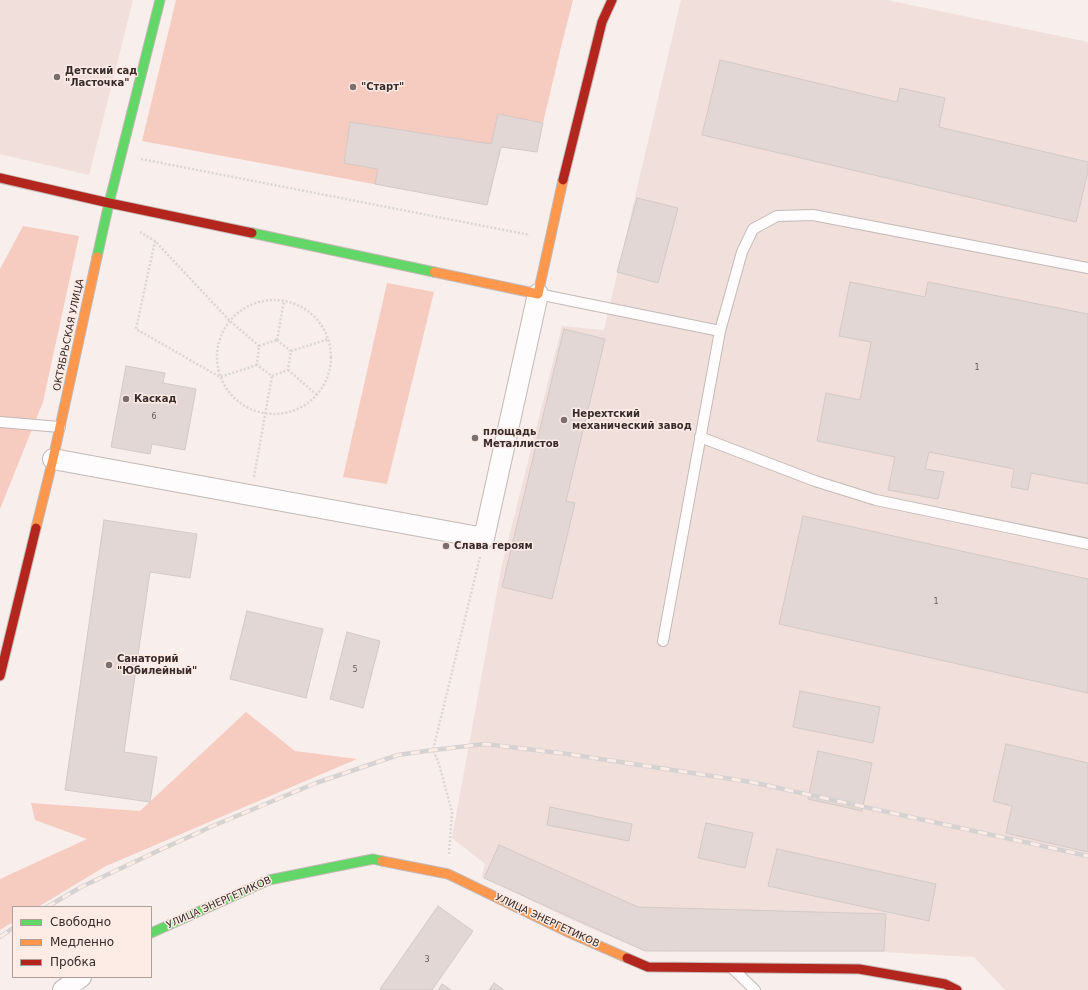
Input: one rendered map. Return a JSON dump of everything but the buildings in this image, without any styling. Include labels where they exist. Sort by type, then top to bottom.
[{"type":"street","name":"ОКТЯБРЬСКАЯ УЛИЦА","points":[[0,676],[53,459],[109,203],[160,0]]},
{"type":"street","points":[[53,459],[484,538],[569,155],[600,29],[612,0]]},
{"type":"street","points":[[0,178],[109,203],[538,294]]},
{"type":"street","name":"УЛИЦА ЭНЕРГЕТИКОВ","points":[[152,933],[269,880],[373,859],[448,874],[570,933],[648,967],[859,969],[945,984],[956,990]]},
{"type":"street","points":[[63,990],[80,978]]},
{"type":"lane","points":[[663,641],[720,331],[742,252],[753,228],[777,216],[813,215],[1088,268]]},
{"type":"lane","points":[[538,294],[720,331]]},
{"type":"lane","points":[[0,422],[60,427]]},
{"type":"lane","points":[[700,437],[815,481],[876,500],[1088,544]]},
{"type":"lane","points":[[731,968],[755,990]]},
{"type":"path","points":[[138,159],[532,235]]},
{"type":"path","points":[[257,366],[220,377],[136,329],[155,241],[230,321],[259,346]]},
{"type":"path","points":[[269,300],[284,301],[299,306],[312,314],[322,325],[329,339],[332,353],[331,369],[326,383],[317,395],[303,408],[285,414],[266,414],[251,410],[238,402],[228,391],[220,377],[217,358],[220,338],[230,321],[241,310],[255,303],[269,300]]},
{"type":"path","points":[[277,340],[284,301]]},
{"type":"path","points":[[292,351],[329,339]]},
{"type":"path","points":[[259,346],[277,340]]},
{"type":"path","points":[[277,340],[292,351]]},
{"type":"path","points":[[257,366],[259,346]]},
{"type":"path","points":[[288,370],[292,351]]},
{"type":"path","points":[[257,366],[272,376]]},
{"type":"path","points":[[288,370],[317,395]]},
{"type":"path","points":[[272,376],[288,370]]},
{"type":"path","points":[[251,495],[272,376]]},
{"type":"path","points":[[448,874],[452,812],[439,764],[433,750],[484,538]]},
{"type":"shaded area","name":"Детский сад \"Ласточка\"","points":[[0,0],[133,0],[89,175],[0,154]]},
{"type":"shaded area","name":"\"Старт\"","points":[[176,0],[573,0],[537,152],[501,147],[487,205],[142,141]]},
{"type":"shaded area","name":"Нерехтский механический завод","points":[[681,0],[887,0],[1088,42],[1088,990],[1005,990],[974,957],[883,952],[645,951],[576,922],[482,877],[485,864],[452,838],[501,569],[562,326],[604,330]]},
{"type":"shaded area","points":[[23,226],[79,236],[43,402],[0,509],[0,269]]},
{"type":"shaded area","points":[[387,283],[434,292],[387,484],[343,477]]},
{"type":"shaded area","points":[[246,712],[295,751],[357,759],[106,866],[40,906],[12,906],[12,923],[0,930],[0,879],[87,839],[35,820],[31,803],[140,811]]},
{"type":"railway","points":[[49,906],[81,887],[162,849],[316,783],[398,755],[485,744],[568,754],[751,782],[1088,856]]},
{"type":"railway","points":[[0,937],[12,929]]},
{"type":"traffic: fast","points":[[97,257],[109,203],[160,0]]},
{"type":"traffic: fast","points":[[252,233],[434,272]]},
{"type":"traffic: fast","points":[[152,933],[269,880],[373,859],[382,861]]},
{"type":"traffic: slow","points":[[434,272],[538,294],[563,180]]},
{"type":"traffic: slow","points":[[36,528],[53,459],[97,257]]},
{"type":"traffic: slow","points":[[382,861],[448,874],[570,933],[627,958]]},
{"type":"traffic: jam","points":[[563,180],[602,22],[612,0]]},
{"type":"traffic: jam","points":[[0,178],[252,233]]},
{"type":"traffic: jam","points":[[0,676],[36,528]]},
{"type":"traffic: jam","points":[[627,958],[648,967],[859,969],[945,984],[957,990]]},
{"type":"place","name":"Детский сад \"Ласточка\"","points":[[57,77]]},
{"type":"place","name":"\"Старт\"","points":[[353,87]]},
{"type":"place","name":"Каскад","points":[[126,399]]},
{"type":"place","name":"Нерехтский механический завод","points":[[564,420]]},
{"type":"place","name":"площадь Металлистов","points":[[475,438]]},
{"type":"place","name":"Слава героям","points":[[446,546]]},
{"type":"place","name":"Санаторий \"Юбилейный\"","points":[[109,665]]}]
